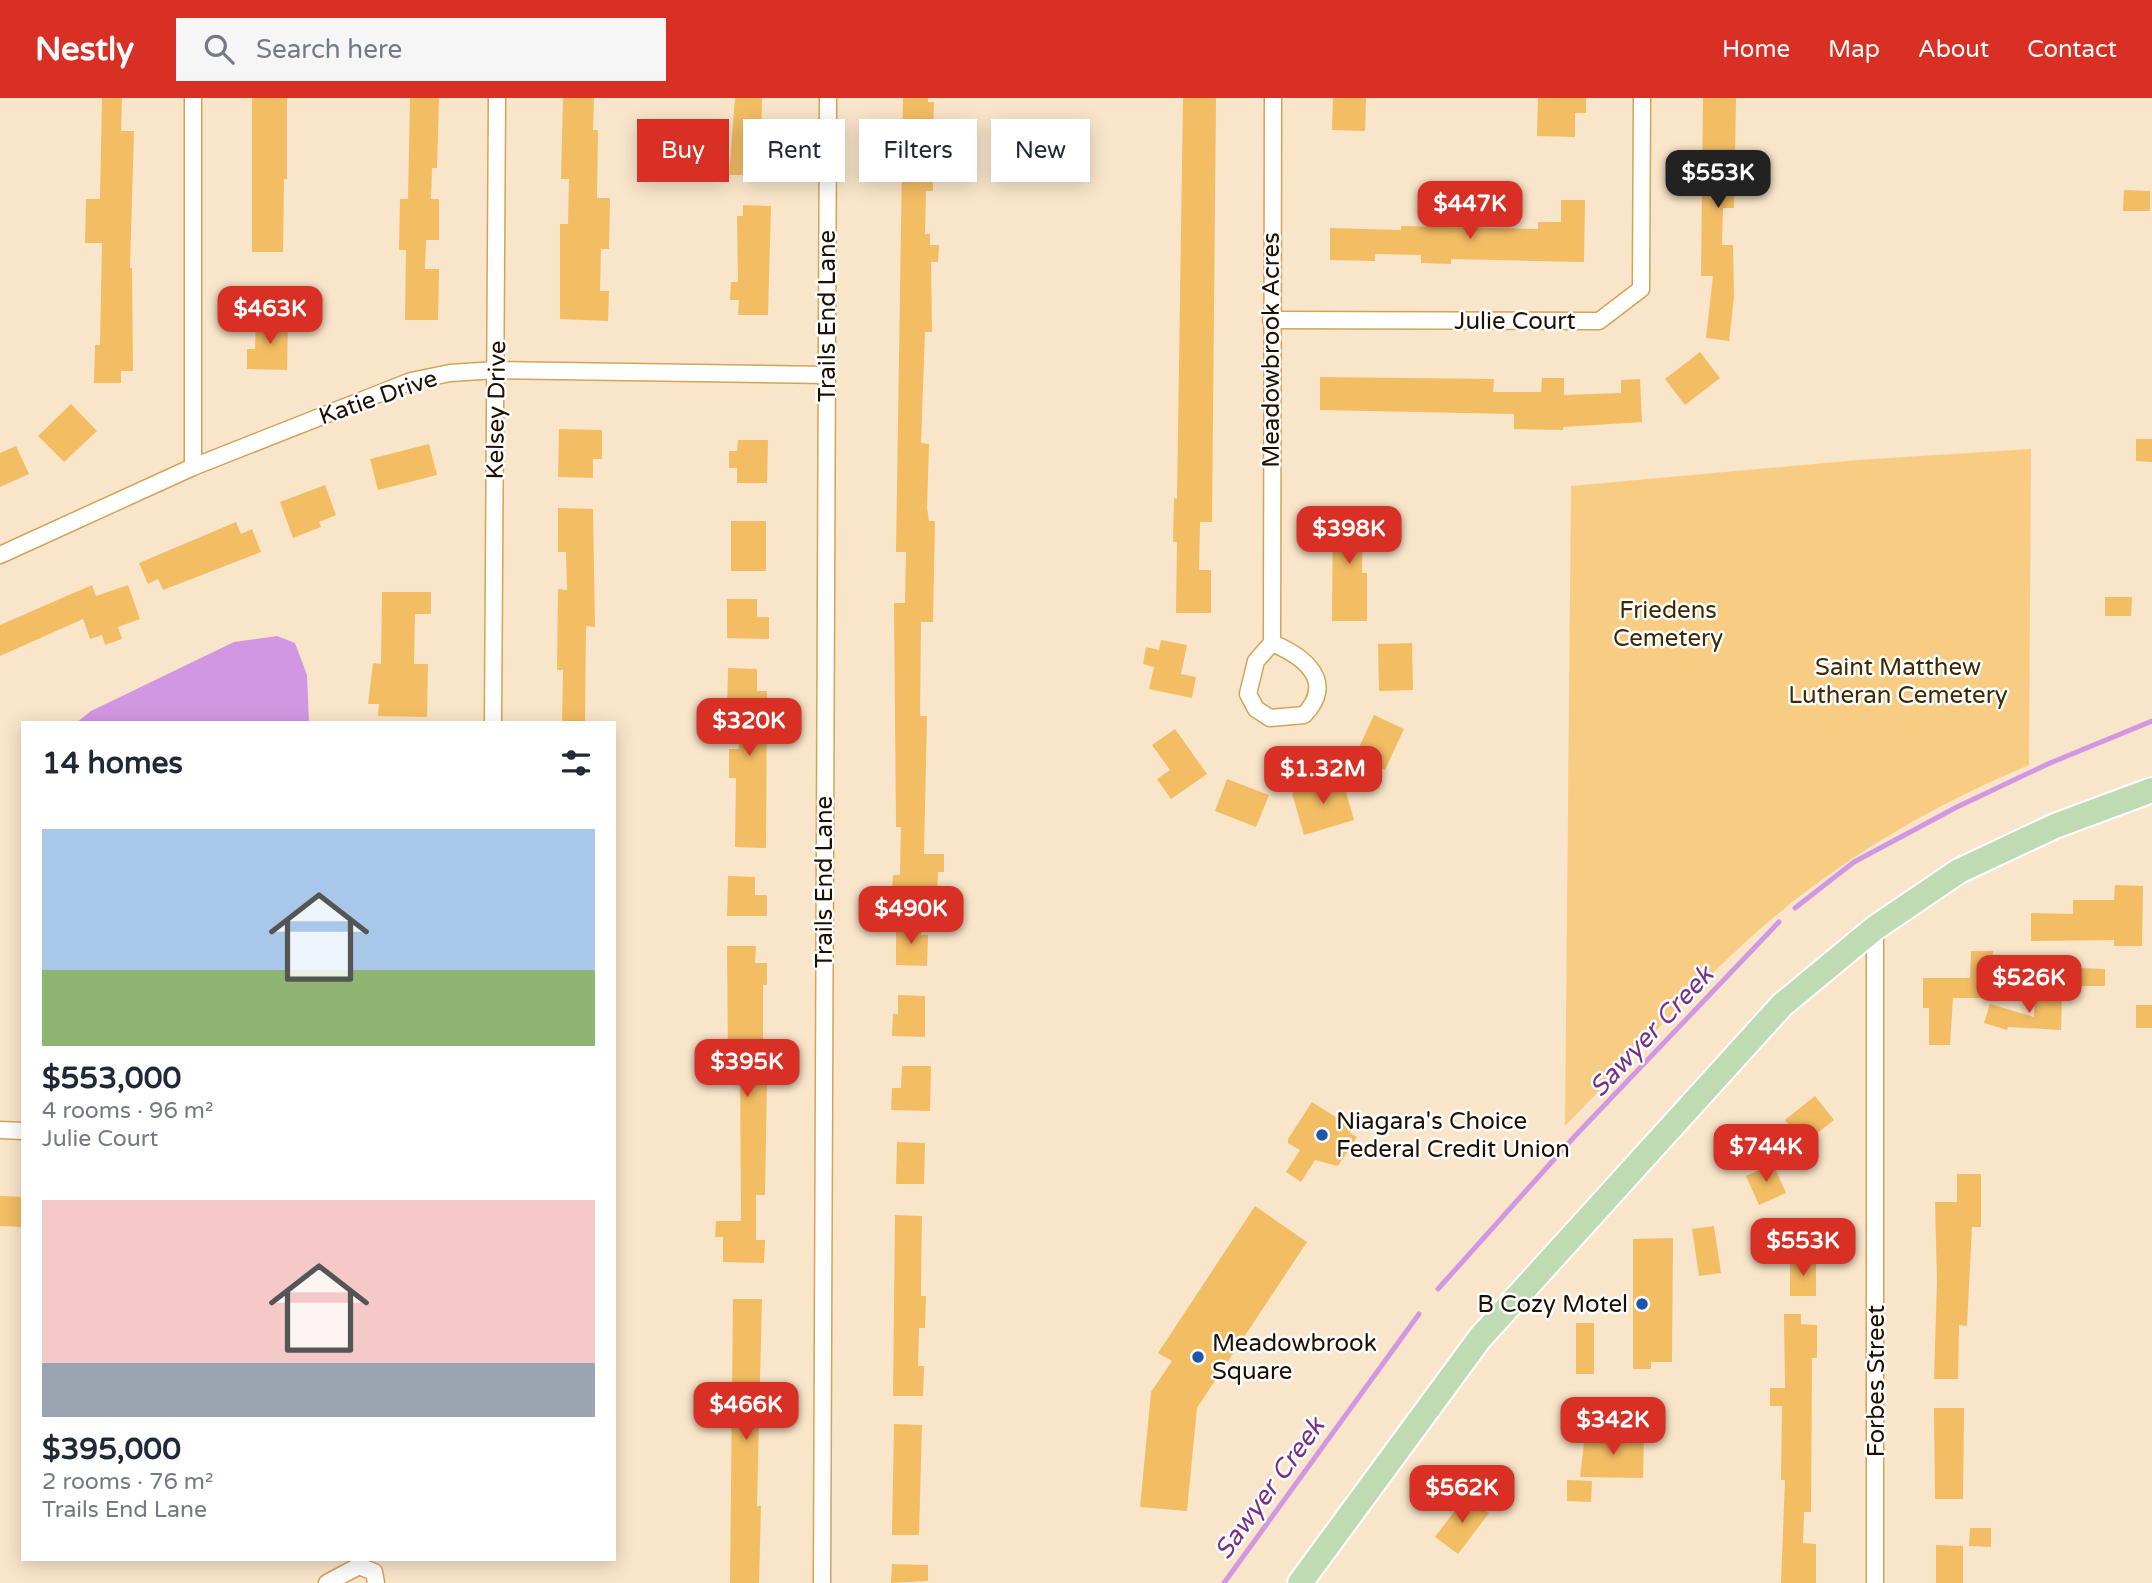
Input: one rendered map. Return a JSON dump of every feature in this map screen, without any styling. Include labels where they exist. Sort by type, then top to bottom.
[{"type":"main road","points":[[1300,1583],[1480,1338],[1782,1005],[1875,928],[1959,872],[2055,826],[2152,790]]},
{"type":"street","points":[[193,98],[193,467]]},
{"type":"street","name":"Kelsey Drive","points":[[493,721],[497,98]]},
{"type":"street","name":"Trails End Lane","points":[[822,1583],[828,98]]},
{"type":"street","name":"Meadowbrook Acres","points":[[1272,643],[1273,98]]},
{"type":"street","name":"Julie Court","points":[[1271,320],[1599,321],[1641,289],[1642,98]]},
{"type":"street","name":"Katie Drive","points":[[0,555],[193,467],[411,381],[450,373],[497,370],[826,375]]},
{"type":"street","points":[[1272,643],[1294,653],[1311,667],[1318,687],[1311,708],[1304,715],[1270,718],[1256,709],[1248,694],[1256,661],[1272,643]]},
{"type":"street","name":"Forbes Street","points":[[1875,928],[1875,1583]]},
{"type":"street","points":[[0,1130],[21,1131]]},
{"type":"street","points":[[327,1583],[361,1563],[374,1572],[376,1583]]},
{"type":"green space","points":[[2031,449],[2029,765],[1913,821],[1805,892],[1717,969],[1565,1126],[1571,486],[1858,460]]},
{"type":"shaded area","points":[[277,636],[295,643],[307,675],[309,721],[78,721],[91,711],[234,642]]},
{"type":"building","points":[[102,98],[122,98],[121,131],[134,131],[130,268],[133,371],[121,371],[121,383],[94,383],[95,345],[100,345],[102,243],[85,243],[86,199],[100,199]]},
{"type":"building","points":[[252,98],[287,98],[287,179],[284,179],[283,252],[252,252]]},
{"type":"building","points":[[410,98],[439,98],[437,168],[432,168],[431,199],[439,199],[439,240],[426,240],[425,269],[439,269],[438,320],[405,320],[406,250],[399,250],[400,199],[408,199]]},
{"type":"building","points":[[563,98],[594,98],[593,130],[598,130],[597,198],[610,198],[609,249],[601,249],[600,291],[609,291],[608,321],[560,319],[560,224],[568,224],[569,179],[561,179]]},
{"type":"building","points":[[735,98],[762,98],[762,119],[743,119],[743,175],[729,175]]},
{"type":"building","points":[[903,98],[928,98],[928,102],[934,102],[933,119],[903,119]]},
{"type":"building","points":[[1183,98],[1216,98],[1212,522],[1200,522],[1199,570],[1211,570],[1211,613],[1176,613],[1177,542],[1173,542],[1174,498],[1177,499]]},
{"type":"building","points":[[1333,98],[1366,98],[1365,131],[1332,130]]},
{"type":"building","points":[[1538,98],[1586,98],[1586,113],[1575,113],[1575,137],[1537,136]]},
{"type":"building","points":[[1703,98],[1736,98],[1734,208],[1723,208],[1722,245],[1733,245],[1734,297],[1729,341],[1706,338],[1713,276],[1701,276]]},
{"type":"building","points":[[902,182],[933,182],[933,191],[926,191],[925,234],[930,234],[930,245],[939,245],[938,262],[931,262],[932,332],[925,332],[921,443],[929,444],[927,508],[929,521],[935,521],[933,622],[921,622],[920,716],[927,716],[924,854],[944,854],[944,872],[938,872],[937,897],[892,896],[893,875],[900,875],[901,827],[896,827],[894,603],[905,603],[906,552],[896,552]]},
{"type":"building","points":[[2124,190],[2150,191],[2150,211],[2123,211]]},
{"type":"building","points":[[1561,200],[1585,200],[1584,262],[1451,259],[1451,264],[1421,263],[1421,255],[1375,254],[1375,261],[1330,260],[1330,228],[1401,230],[1401,226],[1538,229],[1538,222],[1561,222]]},
{"type":"building","points":[[743,205],[771,206],[768,315],[738,315],[739,300],[730,300],[731,282],[738,282],[737,216],[743,216]]},
{"type":"building","points":[[256,320],[288,321],[287,370],[247,369],[247,349],[255,349]]},
{"type":"building","points":[[1700,352],[1720,378],[1685,405],[1665,379]]},
{"type":"building","points":[[1320,377],[1494,379],[1493,392],[1541,392],[1542,378],[1564,378],[1564,395],[1621,393],[1621,380],[1640,379],[1642,422],[1563,427],[1563,430],[1514,429],[1514,414],[1320,410]]},
{"type":"building","points":[[71,404],[97,431],[64,462],[38,436]]},
{"type":"building","points":[[559,429],[602,430],[602,459],[593,459],[593,478],[558,477]]},
{"type":"building","points":[[2136,439],[2152,439],[2152,462],[2136,461]]},
{"type":"building","points":[[738,440],[768,440],[767,483],[737,483],[737,468],[729,468],[729,451],[737,451]]},
{"type":"building","points":[[429,444],[437,475],[378,490],[370,459]]},
{"type":"building","points":[[16,446],[29,474],[0,487],[0,453]]},
{"type":"building","points":[[325,485],[336,515],[319,522],[321,527],[293,538],[280,502]]},
{"type":"building","points":[[1333,506],[1363,506],[1362,573],[1367,573],[1367,621],[1332,621]]},
{"type":"building","points":[[558,508],[593,509],[595,627],[586,626],[585,721],[562,721],[563,670],[557,670],[558,589],[567,590],[566,552],[558,552]]},
{"type":"building","points":[[731,521],[766,521],[766,571],[731,571]]},
{"type":"building","points":[[236,522],[241,534],[252,529],[261,552],[163,590],[158,579],[148,584],[139,563]]},
{"type":"building","points":[[92,585],[96,596],[128,585],[140,619],[118,627],[122,639],[105,645],[102,635],[90,639],[83,619],[0,656],[0,625]]},
{"type":"building","points":[[382,592],[431,592],[431,614],[415,614],[414,664],[428,664],[427,717],[378,716],[379,704],[368,704],[373,663],[381,664]]},
{"type":"building","points":[[2105,597],[2132,597],[2131,616],[2105,616]]},
{"type":"building","points":[[727,599],[757,599],[757,617],[769,617],[769,639],[727,638]]},
{"type":"building","points":[[1161,640],[1187,645],[1181,674],[1196,677],[1192,698],[1149,689],[1154,667],[1143,664],[1146,647],[1159,650]]},
{"type":"building","points":[[1412,643],[1413,690],[1379,691],[1378,644]]},
{"type":"building","points":[[728,668],[757,669],[757,691],[767,691],[766,848],[735,847],[736,778],[729,778],[729,749],[739,749],[740,710],[727,710]]},
{"type":"building","points":[[1374,715],[1404,729],[1385,770],[1355,756]]},
{"type":"building","points":[[1175,729],[1207,774],[1171,799],[1157,779],[1170,770],[1152,745]]},
{"type":"building","points":[[1342,778],[1354,820],[1304,835],[1292,793]]},
{"type":"building","points":[[1227,779],[1269,795],[1256,827],[1215,811]]},
{"type":"building","points":[[728,876],[755,877],[755,895],[767,895],[767,916],[727,916]]},
{"type":"building","points":[[2115,885],[2143,886],[2142,946],[2114,946],[2114,940],[2031,941],[2031,913],[2073,914],[2073,900],[2114,900]]},
{"type":"building","points":[[896,925],[921,925],[921,935],[928,935],[927,966],[896,965]]},
{"type":"building","points":[[727,946],[756,946],[755,963],[767,963],[767,985],[763,985],[763,1079],[767,1079],[765,1195],[756,1195],[756,1240],[765,1240],[764,1263],[723,1262],[723,1237],[715,1237],[716,1221],[741,1221],[740,1059],[728,1059]]},
{"type":"building","points":[[1971,951],[1993,951],[1991,998],[1953,998],[1950,1045],[1929,1045],[1929,1008],[1923,1008],[1923,978],[1970,978]]},
{"type":"building","points":[[2081,968],[2105,969],[2105,986],[2081,986]]},
{"type":"building","points":[[2035,994],[2062,995],[2061,1030],[2008,1027],[2007,1030],[1984,1023],[1990,1004],[2034,1017]]},
{"type":"building","points":[[898,995],[925,996],[925,1037],[892,1036],[893,1014],[898,1014]]},
{"type":"building","points":[[2136,1005],[2152,1005],[2152,1028],[2136,1028]]},
{"type":"building","points":[[902,1066],[931,1066],[930,1111],[891,1110],[892,1088],[901,1088]]},
{"type":"building","points":[[1815,1096],[1834,1120],[1803,1144],[1785,1120]]},
{"type":"building","name":"Niagara's Choice Federal Credit Union","points":[[1312,1102],[1353,1128],[1350,1133],[1357,1137],[1338,1166],[1315,1160],[1301,1182],[1286,1172],[1300,1150],[1288,1143],[1288,1139]]},
{"type":"building","points":[[897,1142],[925,1143],[924,1184],[896,1184]]},
{"type":"building","points":[[1773,1164],[1786,1193],[1759,1205],[1746,1176]]},
{"type":"building","points":[[1957,1174],[1981,1174],[1981,1227],[1972,1227],[1967,1326],[1959,1325],[1958,1379],[1934,1379],[1937,1281],[1935,1202],[1957,1202]]},
{"type":"building","points":[[0,1196],[21,1197],[21,1227],[0,1226]]},
{"type":"building","name":"Meadowbrook Square","points":[[1255,1206],[1307,1242],[1197,1408],[1187,1511],[1140,1507],[1151,1392],[1172,1361],[1158,1353]]},
{"type":"building","points":[[895,1215],[922,1216],[921,1296],[926,1296],[925,1328],[919,1328],[918,1366],[924,1366],[923,1396],[893,1396]]},
{"type":"building","points":[[1714,1226],[1721,1273],[1699,1276],[1692,1229]]},
{"type":"building","points":[[1673,1238],[1672,1362],[1651,1362],[1651,1369],[1633,1369],[1633,1239]]},
{"type":"building","points":[[1790,1261],[1816,1261],[1816,1296],[1790,1296]]},
{"type":"building","points":[[733,1299],[762,1299],[757,1506],[761,1506],[759,1583],[730,1583]]},
{"type":"building","points":[[1784,1314],[1801,1314],[1801,1324],[1817,1325],[1817,1358],[1812,1358],[1811,1512],[1804,1512],[1803,1543],[1816,1544],[1816,1583],[1781,1583],[1785,1480],[1781,1480],[1782,1406],[1770,1406],[1770,1388],[1785,1388]]},
{"type":"building","points":[[1576,1323],[1594,1323],[1594,1374],[1576,1374]]},
{"type":"building","points":[[1934,1408],[1964,1408],[1963,1499],[1935,1499]]},
{"type":"building","points":[[894,1424],[922,1425],[919,1535],[892,1535]]},
{"type":"building","points":[[1585,1435],[1644,1436],[1643,1478],[1580,1477]]},
{"type":"building","points":[[1567,1480],[1592,1481],[1591,1502],[1567,1501]]},
{"type":"building","points":[[1466,1496],[1489,1513],[1458,1554],[1435,1537]]},
{"type":"building","points":[[1970,1528],[1991,1528],[1991,1547],[1969,1546]]},
{"type":"building","points":[[1936,1545],[1963,1546],[1963,1583],[1936,1583]]},
{"type":"building","points":[[892,1564],[928,1565],[928,1581],[891,1583]]},
{"type":"waterway","name":"Sawyer Creek","points":[[1795,908],[1854,862],[1957,807],[2050,763],[2152,721]]},
{"type":"waterway","name":"Sawyer Creek","points":[[1438,1289],[1575,1136],[1779,922]]},
{"type":"waterway","name":"Sawyer Creek","points":[[1224,1583],[1419,1314]]},
{"type":"place","name":"Niagara's Choice Federal Credit Union","points":[[1322,1135]]},
{"type":"place","name":"B Cozy Motel","points":[[1642,1304]]},
{"type":"place","name":"Meadowbrook Square","points":[[1198,1357]]},
{"type":"park label","name":"Friedens Cemetery","points":[[1668,624]]},
{"type":"park label","name":"Saint Matthew Lutheran Cemetery","points":[[1898,681]]}]
